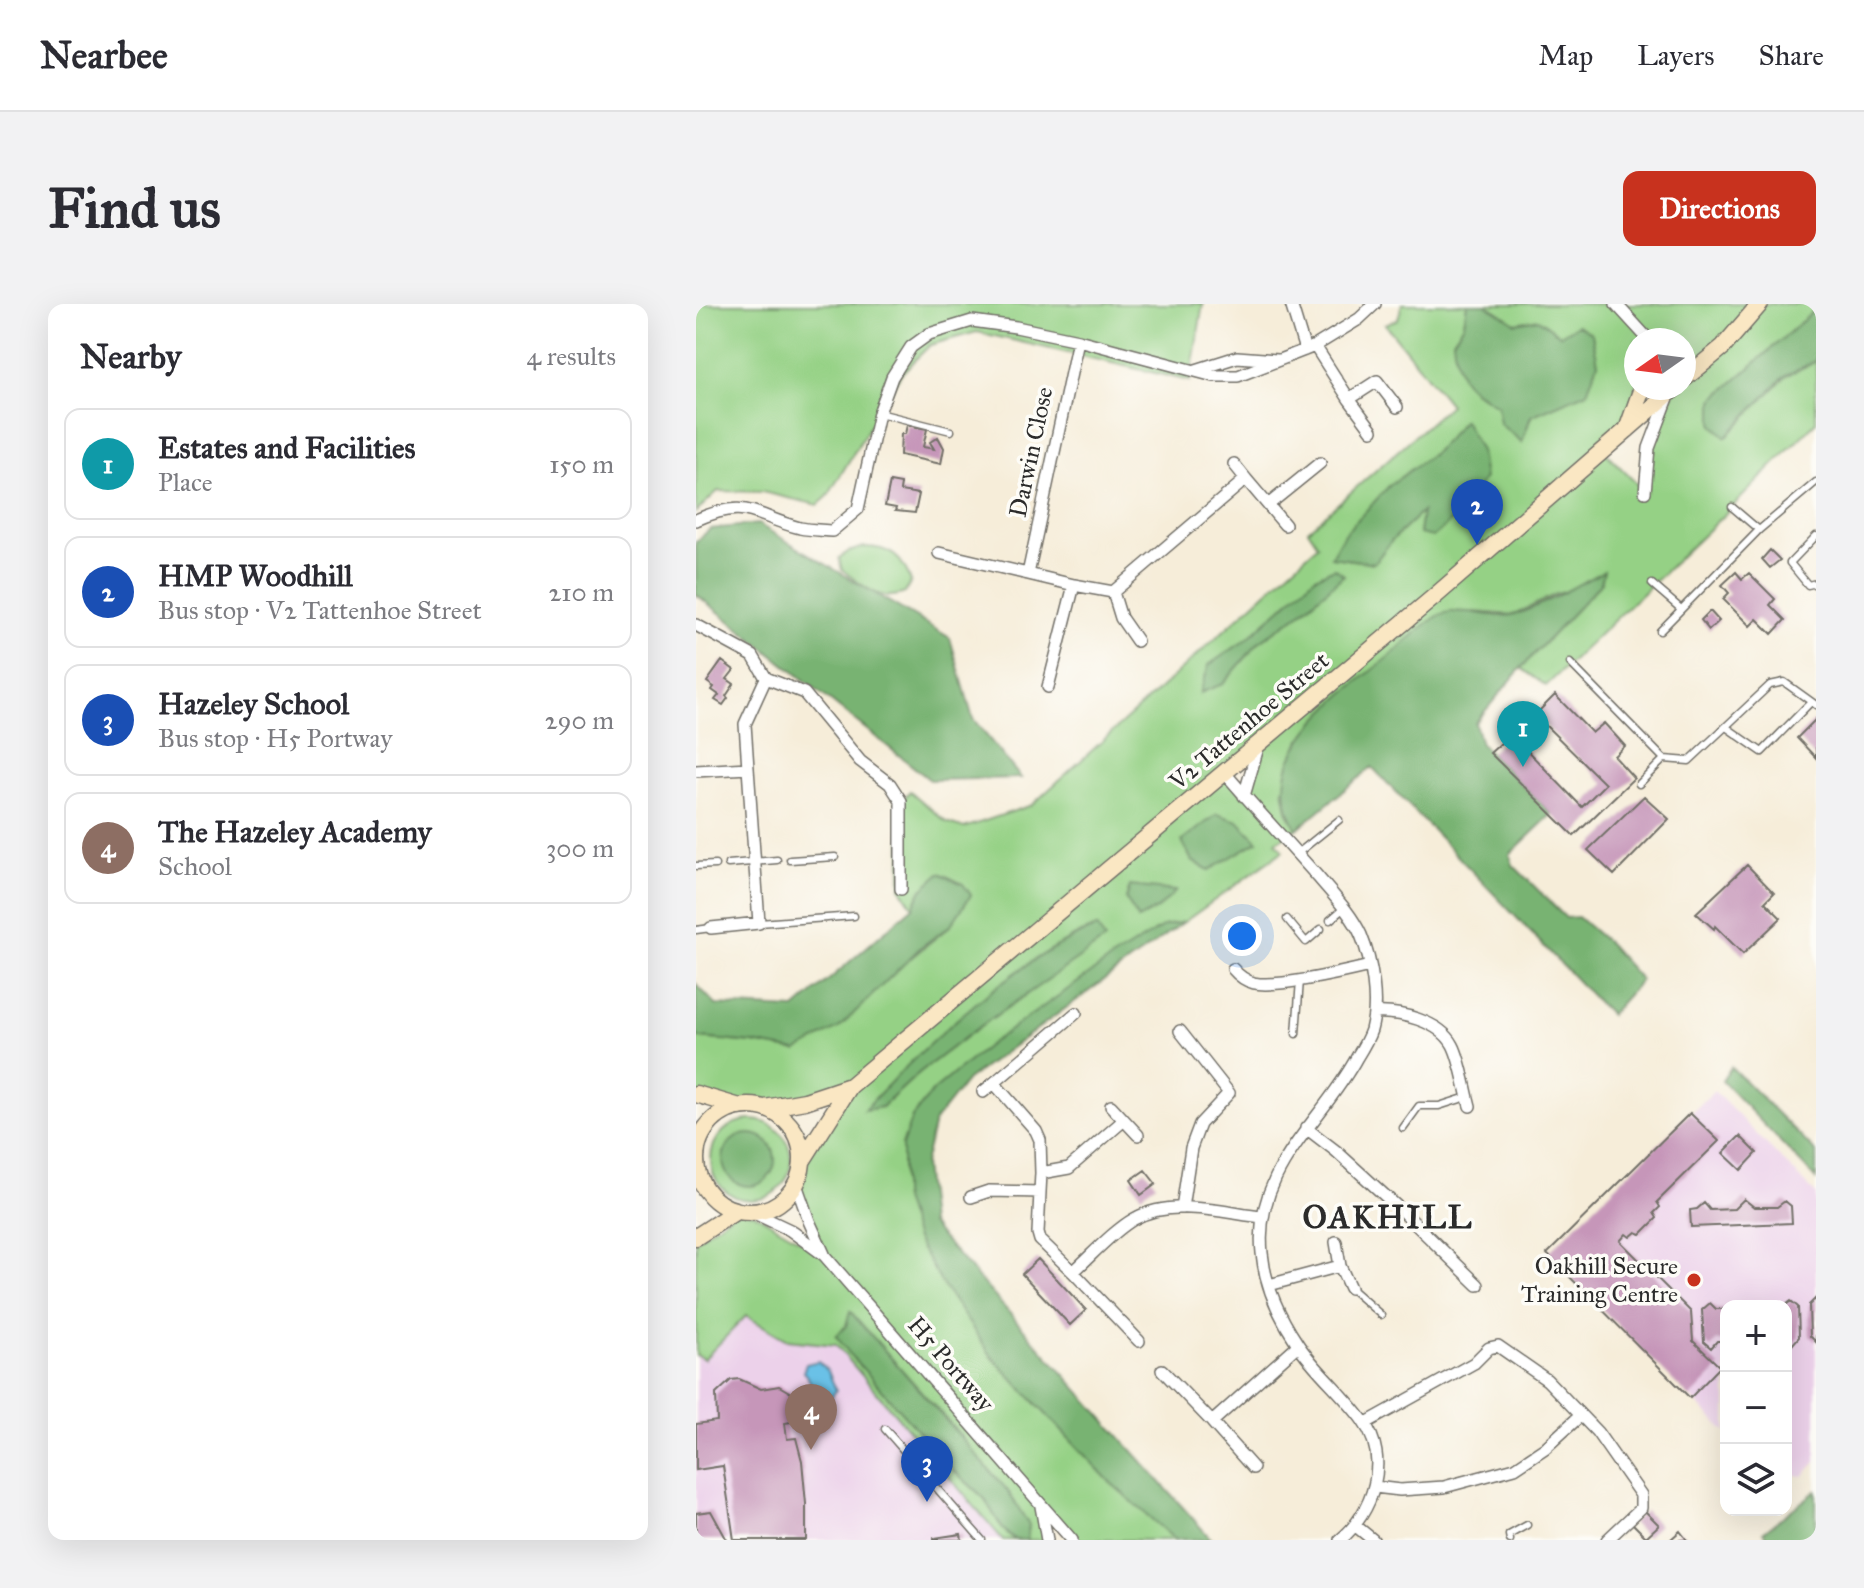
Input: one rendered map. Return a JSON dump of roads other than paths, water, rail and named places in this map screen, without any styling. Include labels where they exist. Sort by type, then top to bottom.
[{"type":"street","points":[[1291,304],[1310,348],[1372,430]]},
{"type":"street","points":[[696,520],[720,509],[755,510],[800,528],[832,531],[858,509],[879,413],[892,377],[911,347],[929,334],[972,321],[1078,340],[1214,376],[1238,376],[1310,348],[1359,319],[1375,304]]},
{"type":"street","points":[[1616,304],[1638,328]]},
{"type":"street","name":"V2 Tattenhoe Street","points":[[1696,369],[1723,347],[1760,304]]},
{"type":"street","name":"Darwin Close","points":[[1028,574],[1078,340]]},
{"type":"street","points":[[1196,370],[1237,357],[1278,360]]},
{"type":"street","points":[[1349,399],[1377,381],[1397,407]]},
{"type":"street","points":[[1626,432],[1638,400]]},
{"type":"street","name":"V2 Tattenhoe Street","points":[[803,1160],[850,1086],[1225,773],[1661,400]]},
{"type":"street","points":[[1645,492],[1649,448],[1671,400]]},
{"type":"street","points":[[1268,505],[1320,463]]},
{"type":"street","points":[[1234,464],[1285,525]]},
{"type":"street","points":[[1113,592],[1246,479]]},
{"type":"street","points":[[939,553],[1113,592]]},
{"type":"street","points":[[1048,687],[1074,585]]},
{"type":"street","points":[[1113,592],[1121,618],[1137,641]]},
{"type":"street","points":[[696,625],[753,656],[766,678],[804,693],[860,761],[890,784],[901,801],[901,889]]},
{"type":"street","points":[[711,928],[759,923],[745,724],[766,678]]},
{"type":"street","points":[[1244,796],[1259,744]]},
{"type":"street","points":[[696,771],[748,768]]},
{"type":"street","points":[[1225,773],[1344,908],[1361,935],[1370,966],[1374,1013],[1371,1032],[1348,1074],[1284,1158],[1261,1217],[1262,1254],[1278,1311],[1298,1345],[1366,1423],[1374,1445],[1377,1468],[1375,1487],[1357,1527],[1340,1540]]},
{"type":"street","points":[[1233,969],[1239,976],[1255,983],[1300,980],[1370,966]]},
{"type":"street","points":[[983,1092],[1076,1013]]},
{"type":"street","points":[[1374,1013],[1400,1015],[1440,1031],[1453,1045],[1468,1101]]},
{"type":"street","points":[[1180,1031],[1229,1093],[1200,1124],[1191,1148],[1182,1208]]},
{"type":"street","points":[[994,1083],[1036,1131],[1040,1140],[1040,1240],[1139,1341]]},
{"type":"street","name":"V2 Tattenhoe Street","points":[[765,1108],[805,1101],[850,1086]]},
{"type":"street","points":[[696,1094],[740,1107],[765,1108],[780,1116],[792,1128],[800,1143],[803,1160],[796,1184],[786,1198],[771,1208],[754,1213],[736,1211],[712,1198],[697,1177],[696,1156],[700,1139],[710,1123],[723,1113],[740,1107]]},
{"type":"street","points":[[1111,1106],[1138,1135]]},
{"type":"street","points":[[1041,1173],[1069,1168],[1124,1120]]},
{"type":"street","points":[[1306,1128],[1403,1212],[1478,1285]]},
{"type":"street","name":"H5 Portway","points":[[796,1184],[827,1258]]},
{"type":"street","points":[[971,1197],[989,1191],[1040,1192]]},
{"type":"street","points":[[1073,1272],[1133,1219],[1161,1209],[1182,1208],[1261,1217]]},
{"type":"street","points":[[696,1237],[736,1211]]},
{"type":"street","name":"H5 Portway","points":[[754,1213],[790,1230],[827,1258],[1072,1540]]},
{"type":"street","points":[[1336,1242],[1340,1266],[1350,1288]]},
{"type":"street","points":[[1269,1285],[1340,1266]]},
{"type":"street","points":[[1212,1422],[1298,1345]]},
{"type":"street","points":[[1366,1423],[1474,1363],[1489,1348],[1498,1346],[1547,1380],[1597,1432],[1641,1495],[1641,1508],[1607,1540]]},
{"type":"street","points":[[1162,1370],[1253,1468]]},
{"type":"street","points":[[1375,1487],[1400,1490],[1444,1487],[1515,1468],[1545,1448],[1580,1416]]},
{"type":"street","points":[[1041,1506],[1047,1540]]},
{"type":"street","points":[[1357,1527],[1373,1540]]},
{"type":"lane","points":[[879,413],[951,431]]},
{"type":"lane","points":[[1660,631],[1759,530],[1816,482]]},
{"type":"lane","points":[[1732,507],[1759,530]]},
{"type":"lane","points":[[1816,536],[1790,563],[1808,585],[1816,583]]},
{"type":"lane","points":[[1652,584],[1681,609]]},
{"type":"lane","points":[[1570,663],[1664,759],[1689,761],[1770,685],[1784,682],[1813,704],[1762,752],[1726,727]]},
{"type":"lane","points":[[1639,784],[1664,759]]},
{"type":"lane","points":[[1298,853],[1339,820]]},
{"type":"lane","points":[[790,860],[835,857]]},
{"type":"lane","points":[[728,864],[777,860]]},
{"type":"lane","points":[[696,866],[715,865]]},
{"type":"lane","points":[[1330,920],[1344,908]]},
{"type":"lane","points":[[759,923],[854,916]]},
{"type":"lane","points":[[1287,919],[1306,942],[1321,929]]},
{"type":"lane","points":[[696,930],[711,928]]},
{"type":"lane","points":[[1296,1034],[1300,980]]},
{"type":"lane","points":[[1403,1128],[1419,1106],[1468,1101]]},
{"type":"lane","points":[[1350,1288],[1381,1315]]},
{"type":"lane","points":[[885,1429],[982,1540]]},
{"type":"lane","points":[[1510,1540],[1509,1535],[1527,1525]]},
{"type":"water","points":[[818,1361],[828,1371],[836,1390],[831,1398],[821,1403],[803,1372],[806,1364]]},
{"type":"place","name":"HMP Woodhill","points":[[1477,545]]},
{"type":"place","name":"Estates and Facilities","points":[[1523,767]]},
{"type":"place","name":"Oakhill Secure Training Centre","points":[[1694,1280]]},
{"type":"place","name":"The Hazeley Academy","points":[[811,1450]]},
{"type":"place","name":"Hazeley School","points":[[927,1502]]},
{"type":"district","name":"OAKHILL","points":[[1388,1217]]}]
